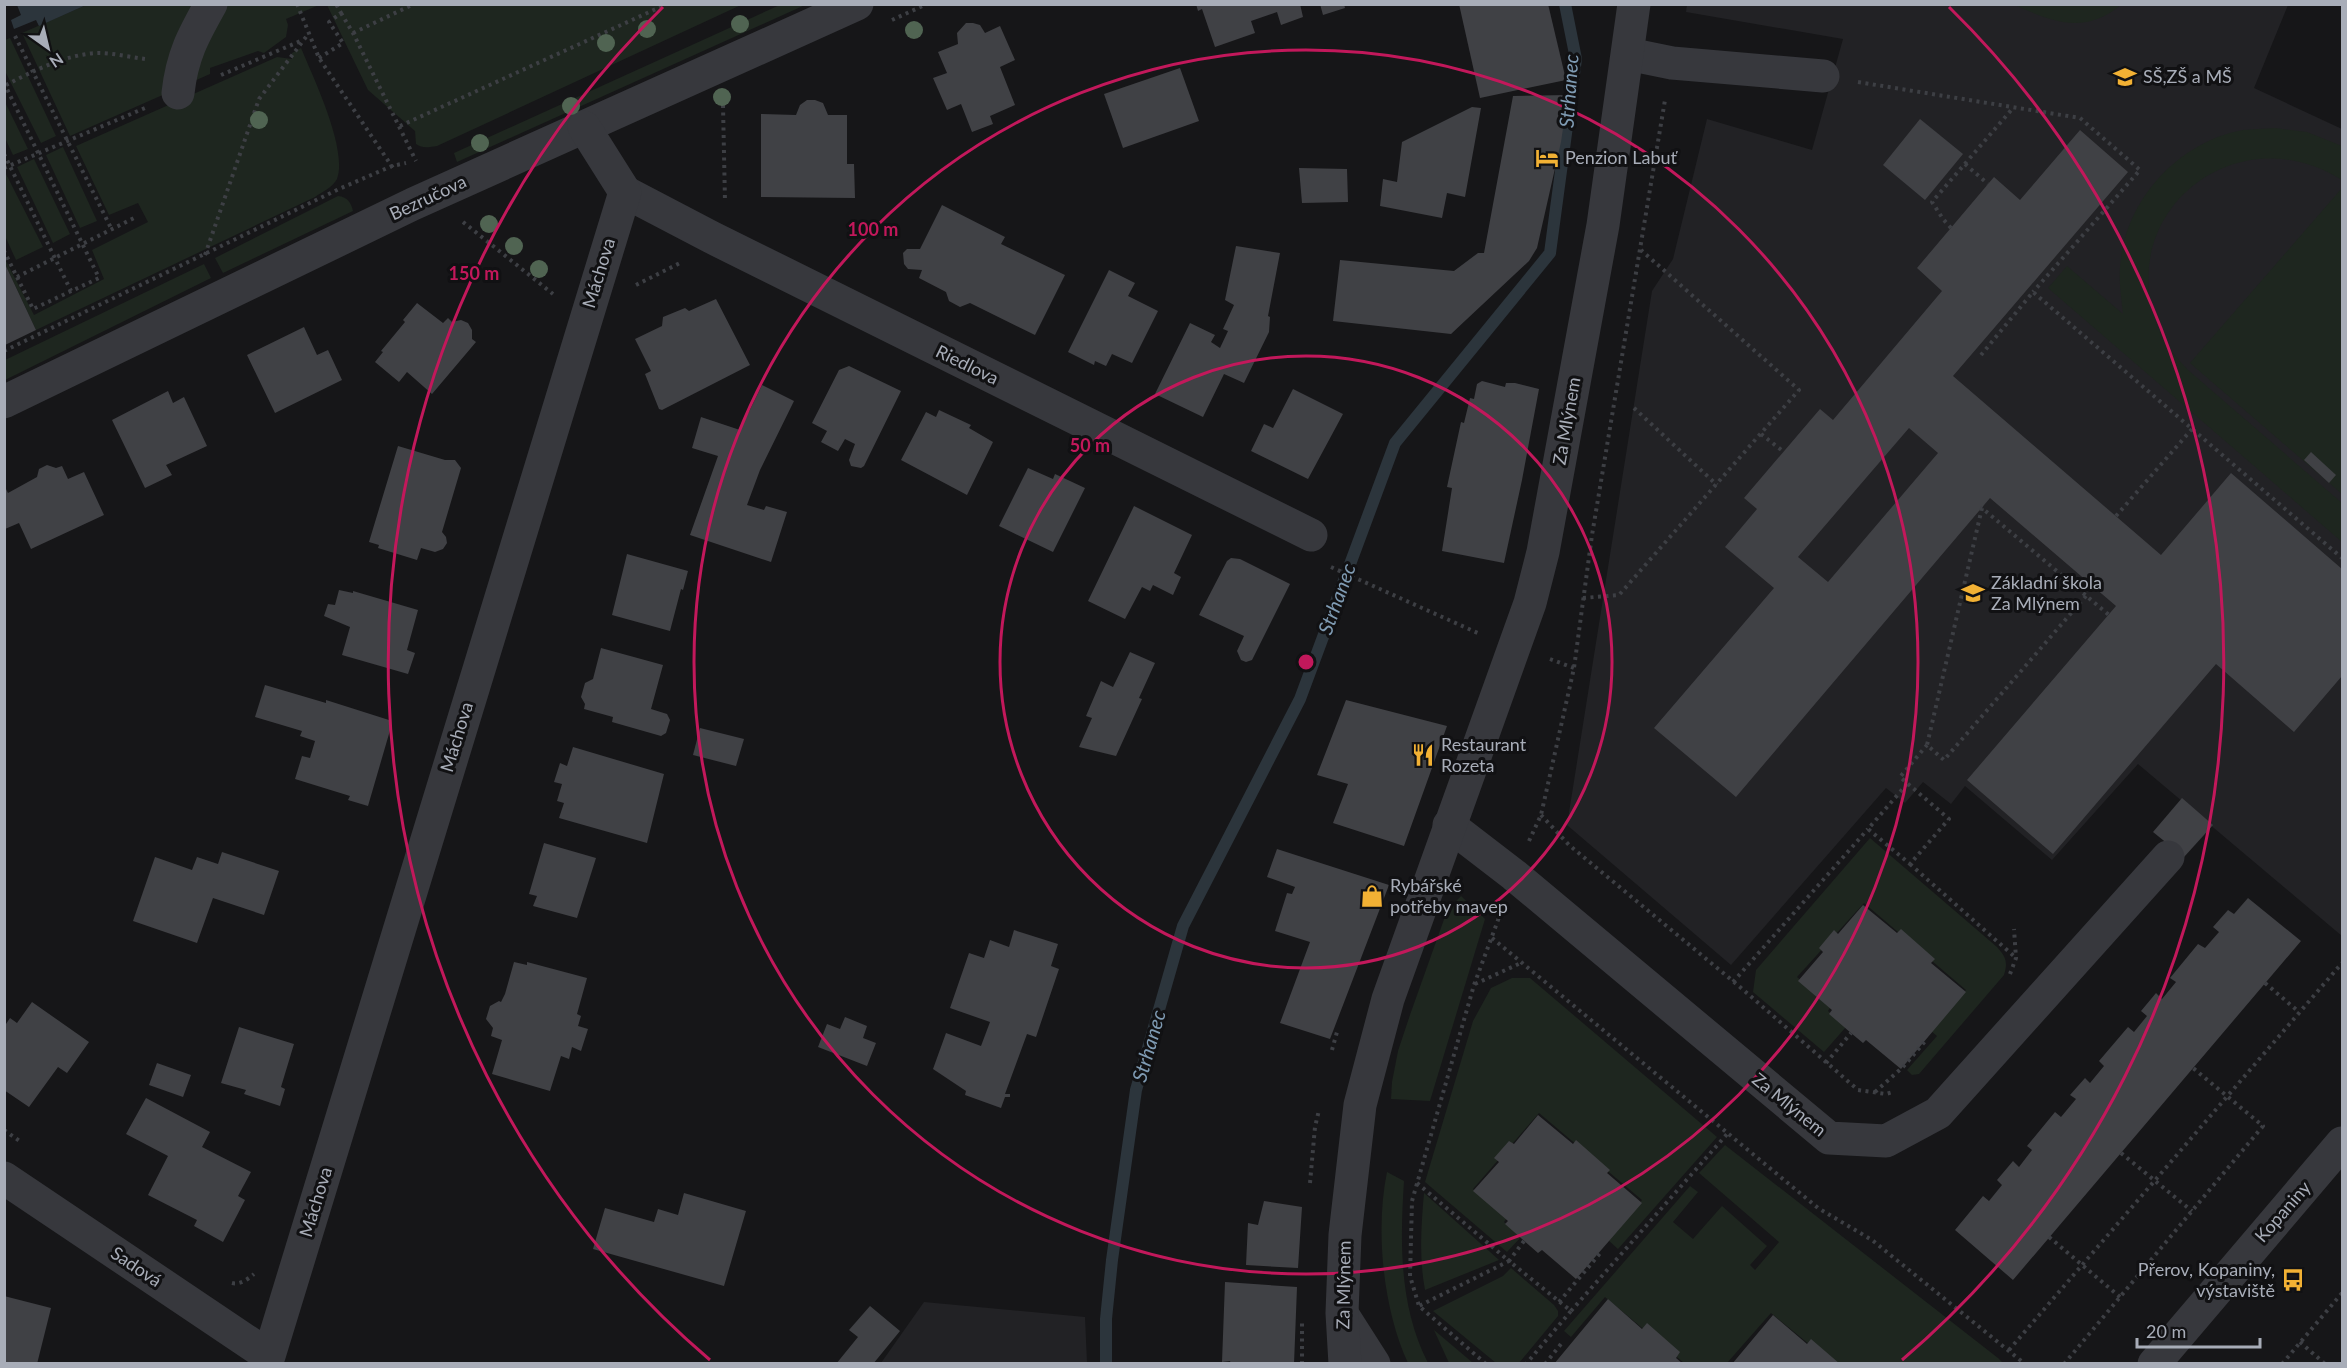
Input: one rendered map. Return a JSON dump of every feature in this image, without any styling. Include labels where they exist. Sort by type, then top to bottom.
[{"type":"street","points":[[179,81],[188,44],[211,4]]},
{"type":"street","name":"Bezručova","points":[[4,402],[413,204],[857,4]]},
{"type":"street","name":"Za Mlýnem","points":[[1346,1364],[1342,1313],[1345,1235],[1360,1105],[1388,999],[1530,603],[1543,552],[1603,225],[1634,4]]},
{"type":"street","points":[[1628,54],[1672,63],[1823,76]]},
{"type":"street","points":[[584,127],[625,192]]},
{"type":"street","name":"Riedlova","points":[[625,192],[1316,549]]},
{"type":"street","name":"Máchova","points":[[269,1356],[625,192]]},
{"type":"street","name":"Za Mlýnem","points":[[1449,825],[1514,875],[1829,1138],[1886,1141],[1938,1113],[2168,857]]},
{"type":"street","name":"Kopaniny","points":[[2154,1364],[2343,1143]]},
{"type":"street","name":"Sadová","points":[[4,1178],[269,1356]]},
{"type":"street","points":[[1342,1313],[1374,1364]]},
{"type":"path","points":[[4,351],[205,256],[339,189],[392,166],[319,58],[297,4]]},
{"type":"path","points":[[336,4],[353,33],[416,161]]},
{"type":"path","points":[[353,33],[414,4]]},
{"type":"path","points":[[400,126],[667,4]]},
{"type":"path","points":[[319,58],[342,43],[329,22],[341,14]]},
{"type":"path","points":[[205,256],[259,99],[309,33]]},
{"type":"path","points":[[15,36],[112,230]]},
{"type":"path","points":[[4,251],[33,309],[99,278],[5,84],[33,71],[81,55],[100,53],[155,61],[179,81]]},
{"type":"path","points":[[1672,63],[1594,524],[1574,668],[1541,815],[1569,845],[1858,1089],[1886,1094],[1896,1091]]},
{"type":"path","points":[[1823,76],[2080,118],[2140,170],[1981,355]]},
{"type":"path","points":[[1952,228],[1932,202],[2013,107]]},
{"type":"path","points":[[4,154],[71,291]]},
{"type":"path","points":[[1965,164],[1988,184]]},
{"type":"path","points":[[17,277],[136,217]]},
{"type":"path","points":[[1583,598],[1619,595],[1799,390],[1640,250]]},
{"type":"path","points":[[2033,292],[2343,558]]},
{"type":"path","points":[[1634,408],[1716,485]]},
{"type":"path","points":[[2116,516],[2192,429]]},
{"type":"path","points":[[1761,434],[1784,452]]},
{"type":"path","points":[[1910,864],[1949,819],[1899,777],[1927,745],[1982,508],[2109,615]]},
{"type":"path","points":[[1316,549],[1360,580],[1485,636]]},
{"type":"path","points":[[1927,745],[1944,760],[2086,596]]},
{"type":"path","points":[[1544,657],[1574,668]]},
{"type":"path","points":[[1733,982],[1907,784]]},
{"type":"path","points":[[1868,829],[2016,958]]},
{"type":"path","points":[[2003,982],[2010,974],[2016,958],[2014,929]]},
{"type":"path","points":[[1486,1364],[1419,1306],[1410,1276],[1412,1201],[1474,985],[1492,938],[1818,1208],[1872,1240],[2024,1363]]},
{"type":"path","points":[[1474,985],[1523,962]]},
{"type":"path","points":[[2008,1350],[2343,963]]},
{"type":"path","points":[[2265,983],[2299,1012]]},
{"type":"path","points":[[1826,1064],[1851,1033]]},
{"type":"path","points":[[1875,1092],[1903,1067],[1927,1039]]},
{"type":"path","points":[[2064,1364],[2263,1126],[2193,1068]]},
{"type":"path","points":[[4,1130],[24,1144]]},
{"type":"path","points":[[1526,1364],[1728,1133]]},
{"type":"path","points":[[2121,1153],[2192,1211]]},
{"type":"path","points":[[1417,1182],[1571,1311]]},
{"type":"path","points":[[2049,1238],[2120,1297]]},
{"type":"path","points":[[1419,1306],[1509,1261],[1524,1242]]},
{"type":"path","points":[[1559,1302],[1602,1251]]},
{"type":"path","points":[[224,1280],[235,1284],[246,1280],[261,1268]]},
{"type":"path","points":[[2282,1364],[2343,1293]]},
{"type":"path","points":[[2300,1342],[2325,1364]]},
{"type":"path","points":[[1545,1364],[1561,1344]]},
{"type":"shaded area","points":[[782,4],[805,5],[457,162],[454,153]]},
{"type":"shaded area","points":[[17,5],[86,5],[39,26],[36,20],[14,29],[11,20],[21,15]]},
{"type":"shaded area","points":[[86,5],[319,5],[286,19],[288,25],[286,37],[264,53],[258,51],[210,68],[210,74],[70,136],[22,33]]},
{"type":"shaded area","points":[[327,5],[741,5],[437,146],[421,147],[416,144],[415,131],[368,90]]},
{"type":"shaded area","name":"Základní škola Za Mlýnem","points":[[1687,5],[2288,5],[2254,88],[2342,129],[2342,936],[2138,764],[2052,860],[1965,786],[1951,804],[1923,782],[1905,803],[1886,788],[1731,965],[1567,825],[1652,291],[1673,259],[1707,119],[1812,150],[1843,39],[1686,12]]},
{"type":"shaded area","points":[[2015,5],[2121,5],[2094,20],[2068,23]]},
{"type":"shaded area","points":[[10,38],[56,136],[41,143],[5,71],[5,40]]},
{"type":"shaded area","points":[[301,48],[334,132],[339,166],[337,179],[333,184],[315,197],[36,330],[5,264],[5,259],[34,315],[104,279],[92,250],[148,222],[138,203],[109,215],[76,146],[277,57],[292,59],[292,53]]},
{"type":"shaded area","points":[[4,100],[28,149],[13,155],[5,138]]},
{"type":"shaded area","points":[[2275,128],[2307,132],[2342,146],[2342,180],[2302,162],[2262,159],[2225,167],[2193,186],[2168,213],[2152,248],[2149,287],[2159,330],[2168,346],[2188,370],[2342,503],[2342,542],[2048,288],[2067,266],[2123,314],[2120,273],[2126,236],[2134,214],[2161,175],[2179,159],[2220,136],[2243,130]]},
{"type":"shaded area","points":[[63,147],[97,221],[80,228],[46,155]]},
{"type":"shaded area","points":[[34,159],[70,234],[53,243],[17,167]]},
{"type":"shaded area","points":[[5,172],[43,247],[16,260],[5,236]]},
{"type":"shaded area","points":[[2342,188],[2342,494],[2190,363]]},
{"type":"shaded area","points":[[338,196],[348,201],[353,211],[223,273],[215,258]]},
{"type":"shaded area","points":[[204,264],[211,278],[5,380],[5,360]]},
{"type":"shaded area","points":[[1870,838],[1997,947],[2005,960],[2004,975],[1919,1074],[1912,1075],[1907,1070],[1937,1036],[1930,1030],[1966,990],[1864,903],[1797,977],[1831,1006],[1828,1011],[1846,1027],[1824,1052],[1753,992],[1756,970]]},
{"type":"shaded area","points":[[1461,896],[1485,919],[1430,1101],[1391,1099],[1398,1051],[1411,1012],[1447,911]]},
{"type":"shaded area","points":[[1512,978],[1530,978],[1717,1137],[1618,1249],[1608,1240],[1642,1200],[1539,1113],[1473,1189],[1507,1218],[1504,1222],[1521,1237],[1507,1252],[1425,1182],[1473,1021],[1491,988]]},
{"type":"shaded area","points":[[1725,1145],[2003,1363],[1832,1363],[1771,1313],[1727,1363],[1684,1363],[1605,1297],[1571,1337],[1564,1331],[1690,1186],[1698,1192],[1673,1222],[1693,1239],[1722,1206],[1767,1246],[1750,1265],[1755,1270],[1779,1242],[1699,1173]]},
{"type":"shaded area","points":[[1387,1172],[1404,1181],[1402,1251],[1407,1297],[1418,1341],[1428,1363],[1408,1363],[1392,1319],[1382,1244],[1383,1195]]},
{"type":"shaded area","points":[[1424,1193],[1499,1260],[1425,1290],[1421,1242]]},
{"type":"shaded area","points":[[1511,1268],[1554,1305],[1558,1316],[1519,1363],[1496,1363],[1433,1311],[1503,1276]]},
{"type":"shaded area","points":[[924,1302],[1085,1317],[1087,1363],[881,1363]]},
{"type":"shaded area","points":[[1434,1330],[1473,1363],[1449,1363]]},
{"type":"building","points":[[1196,4],[1300,4],[1303,17],[1281,25],[1277,12],[1251,21],[1255,33],[1215,47],[1202,9],[1198,11]]},
{"type":"building","points":[[1320,4],[1344,4],[1345,8],[1323,15]]},
{"type":"building","points":[[1459,4],[1548,4],[1566,80],[1480,98]]},
{"type":"building","points":[[966,23],[980,25],[985,33],[1000,26],[1015,60],[1000,67],[1015,105],[990,116],[993,124],[972,132],[961,104],[947,110],[933,78],[947,73],[938,52],[958,44],[957,33]]},
{"type":"building","points":[[1180,68],[1199,121],[1123,148],[1104,94]]},
{"type":"building","points":[[1568,95],[1561,142],[1537,248],[1529,261],[1451,334],[1333,321],[1340,260],[1454,271],[1478,253],[1484,253],[1513,96]]},
{"type":"building","points":[[807,100],[823,103],[828,115],[847,115],[847,164],[854,164],[855,198],[761,197],[761,114],[796,115],[800,105]]},
{"type":"building","points":[[1472,107],[1481,108],[1465,197],[1447,193],[1442,218],[1380,206],[1383,179],[1397,182],[1402,142]]},
{"type":"building","points":[[1920,119],[1963,154],[1925,200],[1883,165]]},
{"type":"building","points":[[2080,130],[2128,172],[1953,376],[2161,555],[2231,473],[2342,569],[2342,676],[2294,732],[2216,664],[2053,854],[1967,780],[2116,606],[1990,498],[1736,797],[1654,728],[1774,588],[1725,547],[1757,509],[1744,498],[1820,409],[1833,420],[1942,291],[1917,268],[1994,177],[2020,200]],"holes":[[[1909,428],[1938,453],[1828,582],[1798,557]]]},
{"type":"building","points":[[1299,168],[1347,169],[1348,202],[1302,203]]},
{"type":"building","points":[[942,205],[1005,237],[1001,244],[1065,275],[1035,335],[970,303],[960,307],[949,301],[946,292],[919,278],[922,270],[908,269],[904,264],[903,253],[907,249],[920,249]]},
{"type":"building","points":[[1236,246],[1280,253],[1268,316],[1270,317],[1269,332],[1244,383],[1224,374],[1203,417],[1155,394],[1190,323],[1215,335],[1211,342],[1220,348],[1228,331],[1223,329],[1234,305],[1225,300]]},
{"type":"building","points":[[5,264],[36,330],[5,345]]},
{"type":"building","points":[[1109,270],[1135,283],[1128,296],[1158,311],[1132,363],[1112,354],[1106,366],[1095,361],[1094,365],[1068,352]]},
{"type":"building","points":[[716,299],[750,365],[662,410],[659,409],[645,374],[651,371],[635,339],[662,326],[663,317],[685,308],[689,311]]},
{"type":"building","points":[[417,303],[443,323],[448,318],[452,322],[461,320],[468,323],[472,330],[472,339],[476,342],[432,394],[407,372],[399,382],[375,362]]},
{"type":"building","points":[[304,327],[317,355],[328,350],[342,380],[275,413],[247,355]]},
{"type":"building","points":[[849,366],[901,391],[861,468],[851,466],[849,460],[855,444],[845,439],[838,451],[821,442],[827,431],[812,423],[839,370]]},
{"type":"building","points":[[1482,381],[1505,387],[1506,383],[1515,383],[1539,389],[1504,563],[1442,551],[1452,488],[1447,487],[1461,422],[1464,423],[1470,398],[1474,399],[1477,384]]},
{"type":"building","points":[[762,385],[794,401],[760,470],[747,505],[764,510],[766,506],[787,512],[771,562],[690,535],[718,456],[692,448],[701,417],[740,430]]},
{"type":"building","points":[[1293,389],[1343,414],[1308,479],[1251,451],[1264,424],[1273,428]]},
{"type":"building","points":[[168,391],[173,403],[184,397],[207,446],[166,465],[172,475],[145,488],[112,420]]},
{"type":"building","points":[[939,410],[971,425],[969,428],[993,442],[967,495],[901,460],[926,412],[936,417]]},
{"type":"building","points":[[398,446],[445,460],[455,460],[461,468],[442,532],[447,543],[443,549],[435,552],[421,548],[417,560],[378,548],[379,545],[369,542]]},
{"type":"building","points":[[2311,452],[2336,475],[2329,483],[2304,460]]},
{"type":"building","points":[[47,465],[56,468],[62,466],[68,479],[84,472],[104,515],[31,549],[19,523],[5,529],[5,487],[8,493],[37,477],[39,469]]},
{"type":"building","points":[[1028,468],[1053,479],[1055,474],[1085,488],[1053,552],[999,526]]},
{"type":"building","points":[[1134,506],[1192,535],[1174,573],[1181,577],[1173,595],[1153,585],[1150,591],[1142,587],[1125,619],[1088,601]]},
{"type":"building","points":[[627,554],[688,571],[670,631],[612,615]]},
{"type":"building","points":[[1231,558],[1240,559],[1290,584],[1252,660],[1246,662],[1241,660],[1237,651],[1244,636],[1199,615],[1227,561]]},
{"type":"building","points":[[339,590],[353,593],[353,591],[418,610],[407,650],[415,653],[408,674],[342,655],[350,627],[324,616],[328,604],[335,605]]},
{"type":"building","points":[[601,648],[663,665],[651,709],[667,714],[670,720],[666,733],[661,736],[612,722],[613,717],[584,709],[585,704],[581,697],[585,683],[593,679]]},
{"type":"building","points":[[1130,652],[1155,663],[1139,698],[1142,699],[1116,756],[1079,747],[1092,718],[1086,716],[1101,681],[1113,687]]},
{"type":"building","points":[[265,685],[326,703],[326,700],[389,720],[391,727],[368,806],[348,800],[350,796],[295,779],[302,756],[310,758],[315,741],[300,736],[302,731],[255,717]]},
{"type":"building","points":[[1346,700],[1447,726],[1404,846],[1333,823],[1348,784],[1317,775]]},
{"type":"building","points":[[700,728],[744,739],[736,766],[693,755]]},
{"type":"building","points":[[573,747],[664,774],[647,843],[559,818],[564,803],[557,801],[562,784],[554,782],[560,763],[567,766]]},
{"type":"building","points":[[2182,798],[2213,825],[2184,857],[2153,832]]},
{"type":"building","points":[[544,843],[596,858],[577,918],[533,906],[537,896],[529,894]]},
{"type":"building","points":[[1277,849],[1389,885],[1330,1039],[1280,1023],[1310,942],[1275,931],[1287,893],[1292,894],[1295,887],[1267,877]]},
{"type":"building","points":[[222,852],[279,871],[264,915],[213,898],[197,943],[133,921],[155,857],[192,870],[197,857],[218,864]]},
{"type":"building","points":[[2248,898],[2301,941],[2013,1280],[1955,1230],[1983,1196],[1989,1201],[2002,1185],[1997,1180],[2013,1161],[2019,1167],[2032,1150],[2027,1146],[2055,1112],[2061,1117],[2076,1099],[2070,1095],[2085,1078],[2090,1083],[2104,1066],[2099,1061],[2128,1027],[2134,1032],[2147,1016],[2141,1011],[2156,993],[2162,999],[2176,982],[2170,978],[2198,944],[2205,948],[2219,932],[2213,927],[2228,910],[2234,914]]},
{"type":"building","points":[[1863,905],[1897,933],[1901,929],[1935,959],[1931,963],[1966,992],[1901,1069],[1866,1040],[1863,1043],[1851,1033],[1829,1014],[1832,1010],[1798,981],[1823,952],[1819,948],[1834,930],[1838,934]]},
{"type":"building","points":[[1014,930],[1058,944],[1051,966],[1059,969],[1036,1037],[1027,1034],[1005,1094],[1010,1094],[1010,1097],[1005,1097],[1001,1108],[965,1095],[966,1091],[933,1069],[946,1033],[981,1046],[990,1022],[950,1008],[969,953],[984,958],[990,940],[1009,947]]},
{"type":"building","points":[[514,962],[527,965],[527,962],[587,978],[577,1014],[581,1016],[578,1026],[588,1029],[581,1051],[572,1047],[569,1059],[561,1056],[550,1091],[492,1074],[502,1040],[491,1036],[493,1028],[486,1019],[490,1006],[501,1002],[505,994]]},
{"type":"building","points":[[32,1002],[89,1042],[67,1073],[58,1067],[29,1107],[4,1090],[4,1027],[10,1018],[17,1023]]},
{"type":"building","points":[[845,1017],[867,1026],[863,1038],[876,1043],[867,1066],[818,1047],[827,1024],[840,1029]]},
{"type":"building","points":[[239,1027],[294,1044],[281,1087],[285,1089],[280,1106],[244,1094],[246,1090],[221,1083]]},
{"type":"building","points":[[157,1063],[191,1075],[183,1097],[149,1085]]},
{"type":"building","points":[[146,1098],[210,1132],[202,1147],[251,1172],[238,1196],[245,1200],[223,1242],[194,1226],[197,1220],[148,1195],[168,1156],[126,1134]]},
{"type":"building","points":[[1538,1115],[1573,1144],[1576,1140],[1610,1170],[1607,1173],[1642,1203],[1576,1279],[1542,1250],[1538,1253],[1505,1224],[1508,1221],[1473,1191],[1499,1162],[1494,1158],[1509,1141],[1514,1144]]},
{"type":"building","points":[[684,1193],[746,1211],[724,1286],[593,1249],[605,1208],[654,1222],[658,1209],[678,1215]]},
{"type":"building","points":[[1264,1201],[1302,1207],[1298,1268],[1246,1265],[1248,1223],[1258,1225]]},
{"type":"building","points":[[1225,1282],[1297,1287],[1294,1364],[1222,1362]]},
{"type":"building","points":[[4,1296],[51,1308],[37,1364],[4,1364]]},
{"type":"building","points":[[1608,1299],[1642,1329],[1647,1323],[1680,1352],[1676,1358],[1683,1364],[1554,1364]]},
{"type":"building","points":[[870,1306],[900,1331],[873,1364],[836,1364],[858,1337],[849,1330]]},
{"type":"building","points":[[1773,1315],[1807,1344],[1811,1339],[1840,1364],[1732,1364]]},
{"type":"waterway","name":"Strhanec","points":[[1106,1364],[1106,1319],[1112,1260],[1136,1090],[1183,926],[1300,699],[1395,443],[1550,253],[1576,59],[1565,4]]},
{"type":"place","name":"SŠ,ZŠ a MŠ","points":[[2125,77]]},
{"type":"place","name":"Penzion Labuť","points":[[1547,158]]},
{"type":"place","name":"Základní škola Za Mlýnem","points":[[1973,593]]},
{"type":"place","name":"Restaurant Rozeta","points":[[1423,755]]},
{"type":"place","name":"Rybářské potřeby mavep","points":[[1372,896]]},
{"type":"place","name":"Přerov, Kopaniny, výstaviště","points":[[2293,1280]]}]
